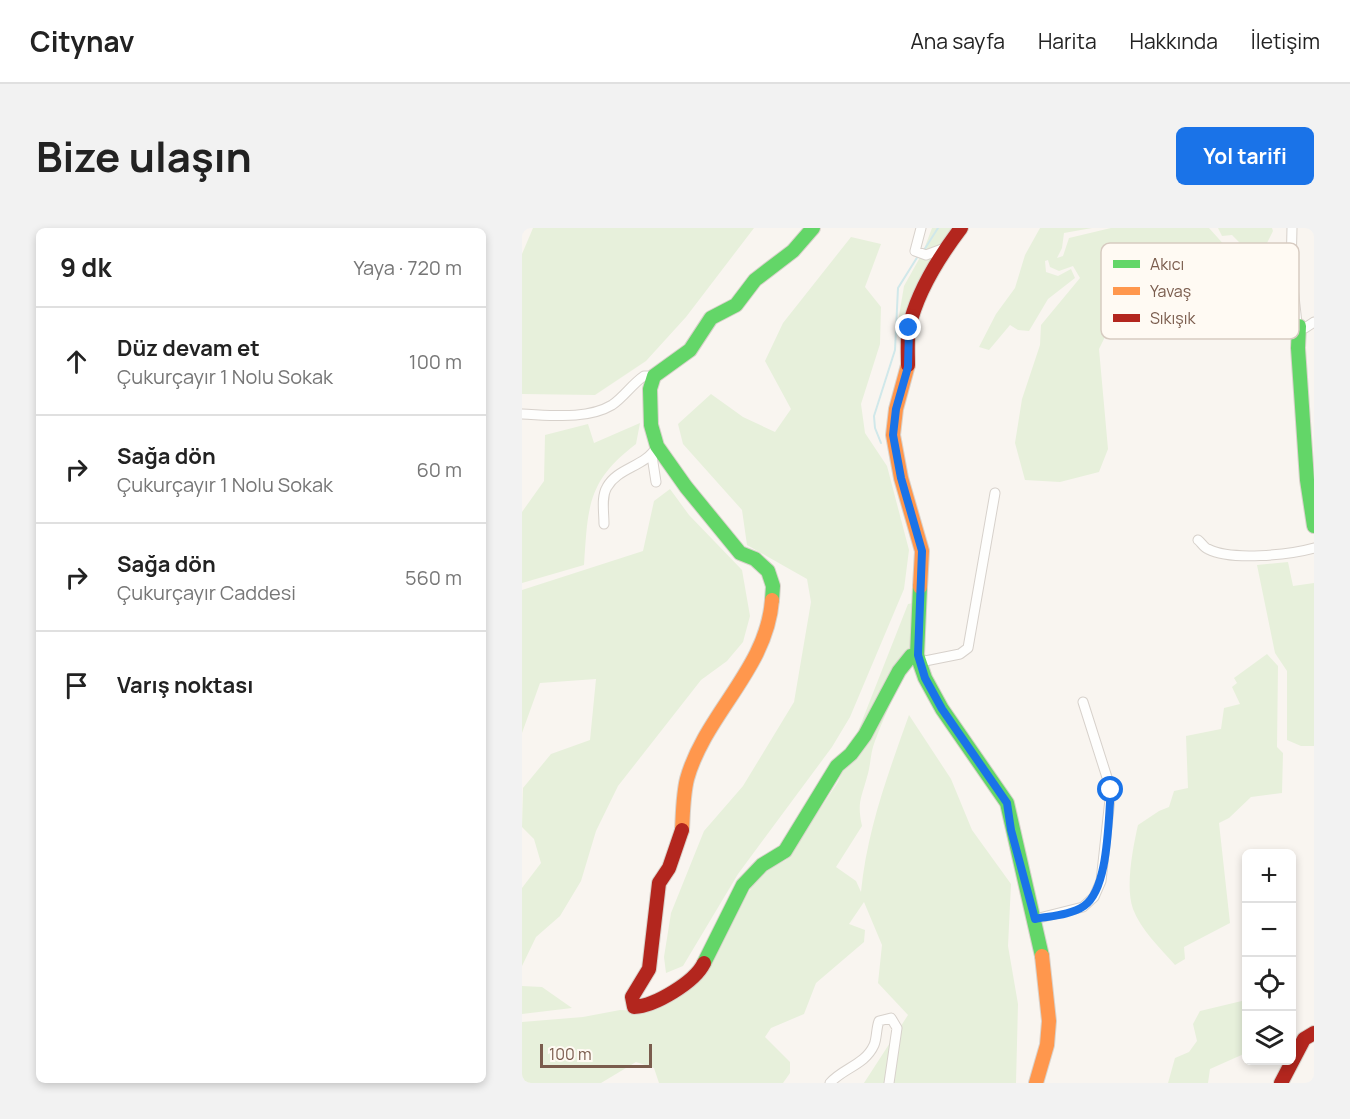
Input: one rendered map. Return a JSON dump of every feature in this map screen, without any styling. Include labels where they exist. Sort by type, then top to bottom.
[{"type":"street","points":[[522,414],[557,416],[589,413],[612,405],[644,376],[654,376],[690,350],[711,318],[736,304],[754,280],[793,251],[813,228]]},
{"type":"street","points":[[921,228],[915,251],[926,255],[947,247]]},
{"type":"street","points":[[961,228],[927,281],[909,328],[908,367],[896,409],[893,435],[901,478],[922,551],[919,659],[942,709],[1007,803],[1011,830],[1035,919],[1041,948],[1049,1021],[1047,1045],[1036,1083]]},
{"type":"street","points":[[1292,228],[1292,243]]},
{"type":"street","points":[[1299,326],[1305,328],[1314,322]]},
{"type":"street","points":[[1298,339],[1307,480],[1314,526]]},
{"type":"street","points":[[654,376],[650,389],[656,482]]},
{"type":"street","points":[[654,451],[740,553],[755,559],[768,571],[773,586],[771,614],[758,655],[705,738],[687,779],[681,837],[669,868],[659,883],[649,969],[632,998],[634,1007],[661,1000],[687,979],[699,974],[720,927],[750,878],[761,865],[777,859],[785,852],[837,766],[851,754],[865,735],[899,671],[911,656],[919,659],[960,654],[968,648],[995,493]]},
{"type":"street","points":[[604,524],[606,487],[614,478],[654,451]]},
{"type":"street","points":[[1198,540],[1208,549],[1246,556],[1293,554],[1314,548]]},
{"type":"street","points":[[1035,919],[1083,907],[1094,897],[1101,881],[1111,790],[1083,702]]},
{"type":"street","points":[[830,1083],[837,1075],[866,1058],[874,1046],[879,1021],[891,1018],[897,1028],[888,1083]]},
{"type":"street","points":[[1281,1083],[1304,1039],[1314,1033]]},
{"type":"green space","points":[[533,228],[754,228],[686,317],[646,361],[595,395],[522,394],[522,254]]},
{"type":"green space","points":[[932,228],[956,228],[903,336],[896,334],[904,286],[923,252]]},
{"type":"green space","points":[[1040,228],[1092,228],[1064,233],[1062,248],[1057,258],[1063,256],[1069,238],[1111,228],[1209,228],[1222,243],[1101,243],[1101,339],[1104,339],[1099,349],[1108,449],[1099,472],[1060,482],[1025,480],[1015,443],[1022,399],[1040,345],[1041,325],[1080,278],[1073,266],[1059,271],[1050,267],[1048,260],[1045,261],[1046,272],[1058,276],[1071,269],[1075,278],[1048,299],[1029,331],[1018,330],[1010,325],[989,350],[979,347],[996,314],[1015,288],[1025,255]]},
{"type":"green space","points":[[1218,228],[1272,228],[1273,231],[1267,243],[1240,243],[1232,235],[1222,236]]},
{"type":"green space","points":[[851,237],[881,244],[865,287],[881,307],[880,344],[861,404],[865,433],[887,466],[909,550],[904,589],[850,717],[832,747],[738,874],[683,966],[666,973],[664,957],[671,913],[704,831],[743,786],[794,702],[811,602],[807,579],[747,545],[742,510],[683,444],[678,424],[711,394],[743,417],[775,432],[791,409],[765,361],[783,323]]},
{"type":"green space","points":[[640,423],[636,444],[608,470],[593,497],[589,511],[584,565],[522,583],[522,512],[544,481],[545,435],[588,424],[594,443]]},
{"type":"green space","points":[[670,489],[689,515],[742,570],[750,616],[743,642],[727,661],[701,680],[618,786],[596,831],[581,881],[560,916],[536,937],[522,966],[522,888],[541,863],[534,839],[522,827],[523,788],[551,754],[590,740],[596,679],[540,683],[522,733],[522,590],[643,551],[654,501]]},
{"type":"green space","points":[[1288,562],[1293,586],[1314,583],[1314,746],[1301,746],[1287,740],[1287,671],[1275,653],[1257,565]]},
{"type":"green space","points":[[913,603],[911,640],[907,657],[873,746],[861,796],[862,826],[836,867],[856,881],[861,892],[873,824],[909,715],[951,779],[972,830],[1011,884],[1008,946],[1018,1004],[1016,1083],[864,1083],[908,1015],[878,983],[882,945],[864,902],[849,924],[865,930],[864,942],[816,983],[804,1014],[771,1028],[765,1037],[790,1062],[790,1073],[783,1083],[659,1083],[654,1068],[636,1062],[601,1083],[522,1083],[522,1022],[583,1017],[620,1010],[642,1011],[703,977],[738,908],[762,872],[786,860],[838,782],[908,604]]},
{"type":"green space","points":[[1267,654],[1278,666],[1277,747],[1283,753],[1282,793],[1251,797],[1229,818],[1219,823],[1230,923],[1184,947],[1185,959],[1175,965],[1146,931],[1133,909],[1130,879],[1138,825],[1169,807],[1174,791],[1188,788],[1186,736],[1221,729],[1224,708],[1240,704],[1232,687],[1237,683],[1234,678]]},
{"type":"green space","points":[[522,986],[542,987],[572,1008],[522,1014]]},
{"type":"green space","points":[[1242,1001],[1242,1055],[1210,1069],[1208,1083],[1168,1083],[1175,1058],[1189,1052],[1197,1041],[1193,1024],[1200,1011]]},
{"type":"waterway","points":[[924,250],[938,228]]},
{"type":"waterway","points":[[881,443],[875,428],[874,416],[895,350],[898,288],[918,256]]},
{"type":"traffic: fast","points":[[772,600],[773,586],[768,571],[755,559],[740,553],[686,487],[657,446],[651,425],[650,389],[654,376],[690,350],[711,318],[736,305],[755,280],[793,251],[813,228]]},
{"type":"traffic: fast","points":[[1298,339],[1307,480],[1314,526]]},
{"type":"traffic: fast","points":[[920,587],[917,655],[925,678],[942,709],[1007,803],[1042,956]]},
{"type":"traffic: fast","points":[[704,963],[743,885],[762,865],[785,851],[837,766],[851,754],[865,735],[899,671],[911,656],[917,655]]},
{"type":"traffic: slow","points":[[908,365],[896,409],[893,435],[901,478],[922,551],[920,587]]},
{"type":"traffic: slow","points":[[682,830],[687,779],[696,755],[759,648],[768,625],[772,600]]},
{"type":"traffic: slow","points":[[1036,1083],[1047,1045],[1049,1021],[1042,956]]},
{"type":"traffic: jam","points":[[908,365],[909,328],[917,301],[937,263],[961,228]]},
{"type":"traffic: jam","points":[[682,830],[669,868],[659,883],[649,969],[632,997],[634,1007],[643,1006],[674,992],[692,978],[704,963]]},
{"type":"traffic: jam","points":[[1281,1083],[1304,1039],[1314,1033]]},
{"type":"route","points":[[909,328],[908,367],[896,409],[893,435],[901,478],[922,551],[918,655],[925,678],[942,709],[1007,803],[1011,830],[1035,919],[1060,915],[1083,907],[1094,897],[1101,881],[1111,790]]}]
